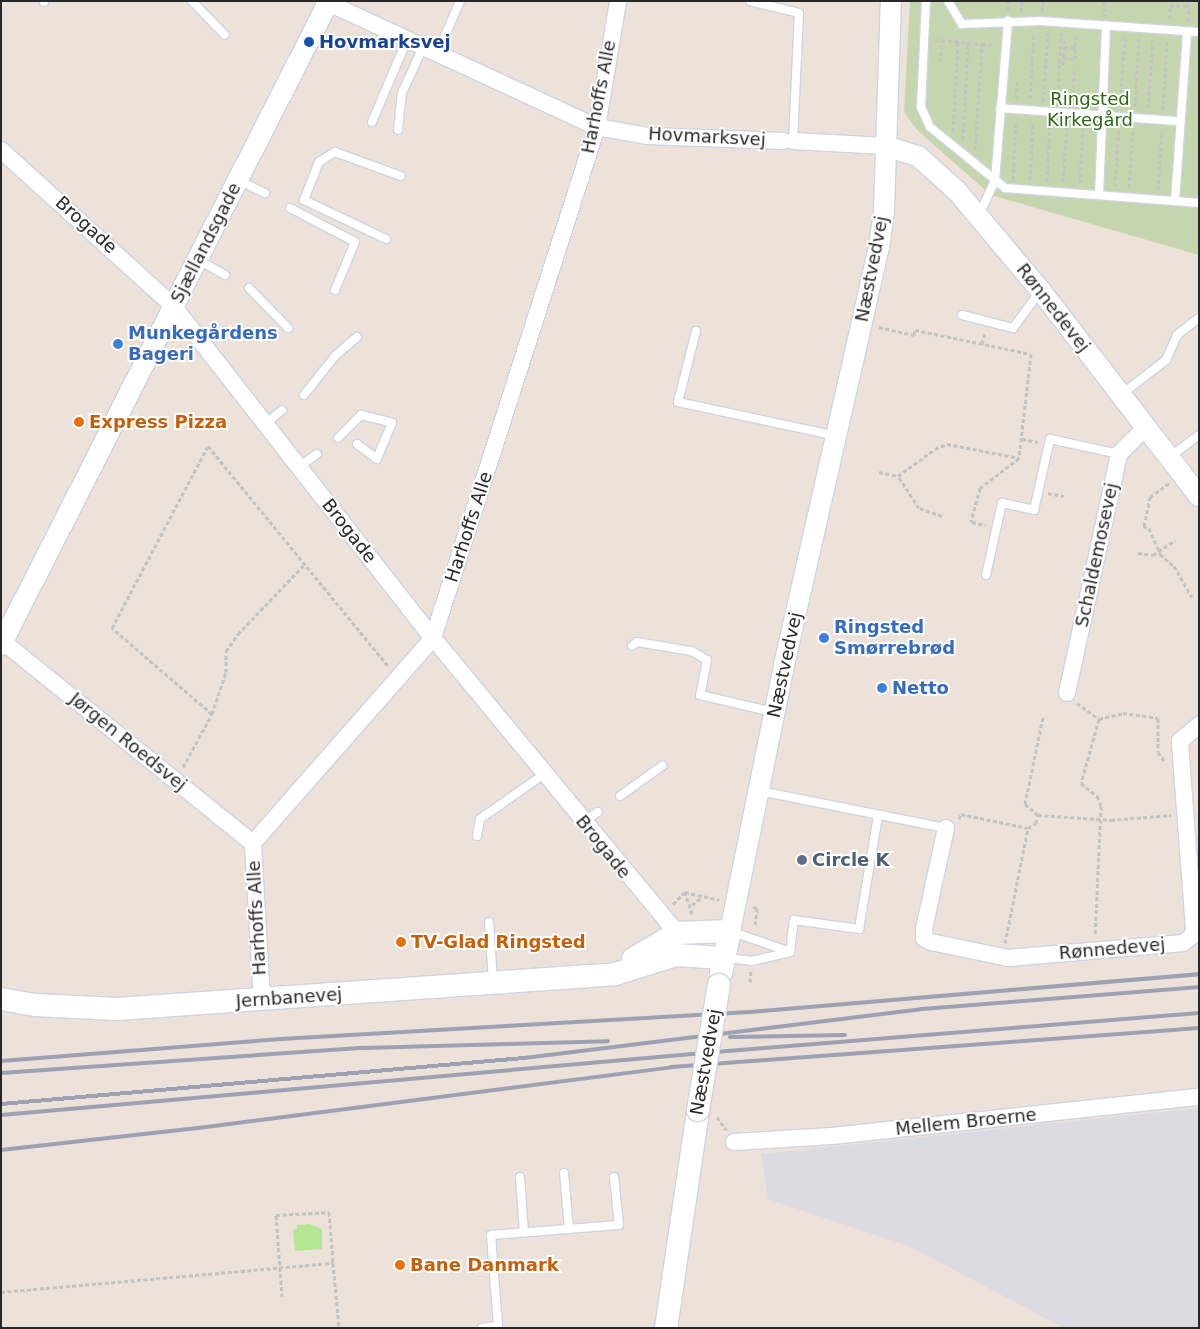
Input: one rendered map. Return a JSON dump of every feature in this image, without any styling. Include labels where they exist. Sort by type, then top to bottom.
[{"type":"main road","name":"Jernbanevej","points":[[577,976],[631,960],[677,933],[730,931]]},
{"type":"main road","name":"Næstvedvej","points":[[666,1328],[698,1110],[730,931]]},
{"type":"main road","name":"Jernbanevej","points":[[1,999],[36,1005],[117,1009],[615,974],[676,955],[724,958]]},
{"type":"street","name":"Harhoffs Alle","points":[[262,1000],[253,843],[434,638],[597,127],[618,1]]},
{"type":"street","name":"Næstvedvej","points":[[730,931],[775,712],[880,238],[886,146],[891,1]]},
{"type":"street","name":"Hovmarksvej","points":[[327,2],[597,127],[648,136],[886,146]]},
{"type":"street","name":"Sjællandsgade","points":[[2,642],[198,260],[327,2]]},
{"type":"street","name":"Rønnedevej","points":[[886,146],[919,157],[957,191],[1041,291],[1199,496]]},
{"type":"street","name":"Brogade","points":[[1,150],[174,307],[434,638],[583,822],[677,933]]},
{"type":"street","points":[[1119,454],[1146,427]]},
{"type":"street","name":"Schaldemosevej","points":[[1067,693],[1119,454]]},
{"type":"street","name":"Jørgen Roedsvej","points":[[2,642],[253,843]]},
{"type":"street","name":"Rønnedevej","points":[[946,828],[924,938],[1002,956],[1096,951],[1183,943],[1192,936],[1177,814],[1180,741],[1199,725]]},
{"type":"street","name":"Mellem Broerne","points":[[734,1142],[832,1136],[1199,1097]]},
{"type":"lane","points":[[192,1],[225,35]]},
{"type":"lane","points":[[398,130],[402,93],[460,1]]},
{"type":"lane","points":[[750,1],[799,13],[788,141]]},
{"type":"lane","points":[[926,1],[920,107],[930,127],[1005,188],[1199,203]]},
{"type":"lane","points":[[948,1],[962,24],[1034,21],[1199,32]]},
{"type":"lane","points":[[979,217],[996,180],[1008,21]]},
{"type":"lane","points":[[1099,195],[1106,26]]},
{"type":"lane","points":[[1175,201],[1179,121],[1187,32]]},
{"type":"lane","points":[[372,122],[407,40]]},
{"type":"lane","points":[[1000,108],[1179,121]]},
{"type":"lane","points":[[298,212],[319,162],[335,152],[401,176]]},
{"type":"lane","points":[[238,180],[265,193]]},
{"type":"lane","points":[[304,200],[386,239]]},
{"type":"lane","points":[[290,208],[355,242],[335,290]]},
{"type":"lane","points":[[198,260],[225,275]]},
{"type":"lane","points":[[249,288],[288,328]]},
{"type":"lane","points":[[962,315],[1013,328],[1041,291]]},
{"type":"lane","points":[[1121,395],[1166,360],[1177,335],[1199,318]]},
{"type":"lane","points":[[696,331],[678,402],[836,436]]},
{"type":"lane","points":[[304,395],[335,356],[357,337]]},
{"type":"lane","points":[[265,424],[282,410]]},
{"type":"lane","points":[[338,438],[361,415],[392,423],[377,459],[357,444]]},
{"type":"lane","points":[[1175,465],[1199,435]]},
{"type":"lane","points":[[986,575],[1002,503],[1034,510],[1050,439],[1119,454]]},
{"type":"lane","points":[[299,467],[317,454]]},
{"type":"lane","points":[[632,646],[637,642],[691,651],[707,660],[700,695],[775,712]]},
{"type":"lane","points":[[620,796],[662,766]]},
{"type":"lane","points":[[477,836],[480,819],[544,774]]},
{"type":"lane","points":[[760,791],[946,828]]},
{"type":"lane","points":[[583,822],[598,812]]},
{"type":"lane","points":[[790,952],[794,920],[859,929],[878,816]]},
{"type":"lane","points":[[489,922],[494,983]]},
{"type":"lane","points":[[730,931],[790,952]]},
{"type":"lane","points":[[724,958],[752,961],[790,952]]},
{"type":"lane","points":[[564,1173],[569,1229]]},
{"type":"lane","points":[[482,1328],[498,1326],[491,1235],[619,1225],[614,1176]]},
{"type":"lane","points":[[520,1177],[524,1232]]},
{"type":"path","points":[[1187,32],[1189,1]]},
{"type":"path","points":[[1170,31],[1170,6],[1189,6]]},
{"type":"path","points":[[1030,100],[1034,21]]},
{"type":"path","points":[[1047,192],[1050,112],[1048,22]]},
{"type":"path","points":[[1050,112],[1061,22]]},
{"type":"path","points":[[1064,58],[1075,59],[1076,24]]},
{"type":"path","points":[[1147,118],[1153,30]]},
{"type":"path","points":[[924,39],[1005,45]]},
{"type":"path","points":[[940,62],[941,40]]},
{"type":"path","points":[[1063,65],[1065,40]]},
{"type":"path","points":[[953,145],[958,42]]},
{"type":"path","points":[[963,154],[968,42]]},
{"type":"path","points":[[974,163],[982,44]]},
{"type":"path","points":[[1064,47],[1075,48]]},
{"type":"path","points":[[1063,193],[1074,70]]},
{"type":"path","points":[[1013,189],[1017,109]]},
{"type":"path","points":[[1030,190],[1034,110]]},
{"type":"path","points":[[1080,194],[1084,114]]},
{"type":"path","points":[[861,323],[914,335],[915,330],[1031,354],[1019,458],[980,488],[971,522]]},
{"type":"path","points":[[1022,439],[1048,444]]},
{"type":"path","points":[[898,476],[935,449],[947,444],[1019,458]]},
{"type":"path","points":[[212,714],[112,628],[208,446],[398,678]]},
{"type":"path","points":[[1175,465],[1150,497],[1143,526],[1149,528],[1159,551],[1174,566],[1192,597]]},
{"type":"path","points":[[879,472],[898,476],[919,508],[942,516]]},
{"type":"path","points":[[1138,553],[1153,555],[1175,540]]},
{"type":"path","points":[[175,780],[212,714],[226,672],[226,651],[238,634],[305,564]]},
{"type":"path","points":[[1067,693],[1086,712],[1099,719],[1122,713],[1141,713],[1158,718],[1158,752],[1165,762],[1166,771]]},
{"type":"path","points":[[1043,717],[1025,804],[1038,815],[1099,819],[1177,814]]},
{"type":"path","points":[[1096,951],[1093,918],[1100,801],[1081,783],[1099,719]]},
{"type":"path","points":[[1169,806],[1177,814]]},
{"type":"path","points":[[946,828],[958,821],[960,814],[1028,828],[1036,823],[1038,815]]},
{"type":"path","points":[[1002,956],[1028,828]]},
{"type":"path","points":[[692,905],[702,897]]},
{"type":"path","points":[[282,1297],[276,1215],[329,1212],[339,1328]]},
{"type":"path","points":[[1,1292],[333,1263]]},
{"type":"shaded area","points":[[1199,1108],[1199,1328],[1064,1328],[909,1246],[768,1199],[761,1154]]},
{"type":"green space","name":"Ringsted Kirkegård","points":[[910,1],[1199,1],[1199,255],[991,195],[918,131],[904,112]]},
{"type":"green space","points":[[309,1224],[322,1229],[322,1249],[295,1251],[293,1230],[297,1229],[297,1225]]},
{"type":"railway","points":[[1,1061],[281,1039],[749,1012],[1199,974]]},
{"type":"railway","points":[[1,1104],[524,1058],[921,1009],[1199,987]]},
{"type":"railway","points":[[1,1115],[715,1052],[1199,1013]]},
{"type":"railway","points":[[1,1150],[198,1128],[671,1067],[1199,1028]]},
{"type":"railway","points":[[730,1037],[845,1035]]},
{"type":"railway","points":[[1,1073],[363,1048],[608,1041]]},
{"type":"place","name":"Hovmarksvej","points":[[309,42]]},
{"type":"place","name":"Munkegårdens Bageri","points":[[118,344]]},
{"type":"place","name":"Express Pizza","points":[[79,422]]},
{"type":"place","name":"Ringsted Smørrebrød","points":[[824,638]]},
{"type":"place","name":"Netto","points":[[882,688]]},
{"type":"place","name":"Circle K","points":[[802,860]]},
{"type":"place","name":"TV-Glad Ringsted","points":[[401,942]]},
{"type":"place","name":"Bane Danmark","points":[[400,1265]]}]
